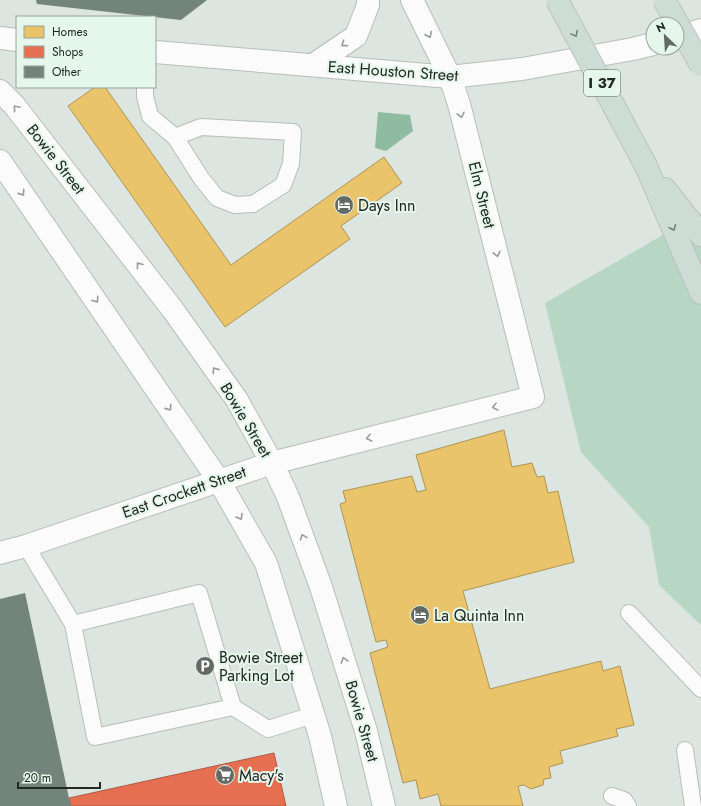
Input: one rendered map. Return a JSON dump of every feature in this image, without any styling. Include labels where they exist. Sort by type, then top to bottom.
[{"type":"highway","name":"I 37","points":[[557,0],[646,166],[701,235]]},
{"type":"highway","points":[[664,0],[701,65]]},
{"type":"highway","points":[[646,166],[701,294]]},
{"type":"main road","points":[[313,65],[356,36],[368,5],[368,0]]},
{"type":"main road","name":"Elm Street","points":[[412,0],[450,77],[459,104],[533,397]]},
{"type":"main road","points":[[685,35],[701,30]]},
{"type":"main road","points":[[0,38],[16,40]]},
{"type":"main road","name":"East Houston Street","points":[[156,52],[450,77],[522,70],[645,46]]},
{"type":"main road","name":"Bowie Street","points":[[0,91],[14,105],[173,310],[237,400],[272,463],[288,497],[321,587],[366,731],[384,806]]},
{"type":"main road","points":[[0,161],[219,481],[266,563],[314,715],[336,806]]},
{"type":"main road","name":"East Crockett Street","points":[[0,553],[26,546],[272,463],[533,397]]},
{"type":"lane","points":[[145,88],[145,96],[150,116],[175,136],[201,178],[217,198],[235,205],[254,204],[283,185],[291,164],[293,132],[201,127],[175,136]]},
{"type":"lane","points":[[26,546],[73,624],[96,737],[233,707]]},
{"type":"lane","points":[[73,624],[199,593],[233,707],[268,729],[314,715]]},
{"type":"lane","points":[[629,614],[701,689]]},
{"type":"lane","points":[[685,750],[693,806]]},
{"type":"lane","points":[[612,796],[624,800],[628,806]]},
{"type":"shaded area","points":[[378,112],[410,115],[413,131],[386,151],[375,148]]},
{"type":"shaded area","points":[[701,213],[701,625],[659,585],[649,527],[581,452],[545,303]]},
{"type":"building: Homes","name":"Days Inn","points":[[94,88],[106,88],[231,265],[384,157],[402,183],[341,226],[350,239],[225,327],[68,106]]},
{"type":"building: Homes","name":"La Quinta Inn","points":[[504,430],[512,467],[532,463],[537,477],[544,476],[548,493],[558,491],[574,562],[463,591],[490,689],[601,661],[603,671],[620,666],[634,725],[616,729],[618,736],[560,751],[563,763],[549,767],[551,778],[544,779],[543,785],[531,789],[524,785],[518,786],[523,806],[441,806],[438,794],[420,799],[416,780],[403,783],[370,653],[388,647],[386,640],[376,642],[340,504],[346,502],[343,491],[412,476],[417,492],[426,490],[416,455]]},
{"type":"building: Shops","name":"Macy's","points":[[274,753],[286,806],[71,806],[69,798]]},
{"type":"building: Other","points":[[36,0],[207,0],[181,20],[156,17],[156,16],[37,4]]},
{"type":"building: Other","points":[[25,593],[71,806],[0,806],[0,599]]},
{"type":"place","name":"Days Inn","points":[[344,205]]},
{"type":"place","name":"La Quinta Inn","points":[[420,615]]},
{"type":"place","name":"Bowie Street Parking Lot","points":[[205,666]]},
{"type":"place","name":"Macy's","points":[[225,775]]}]
